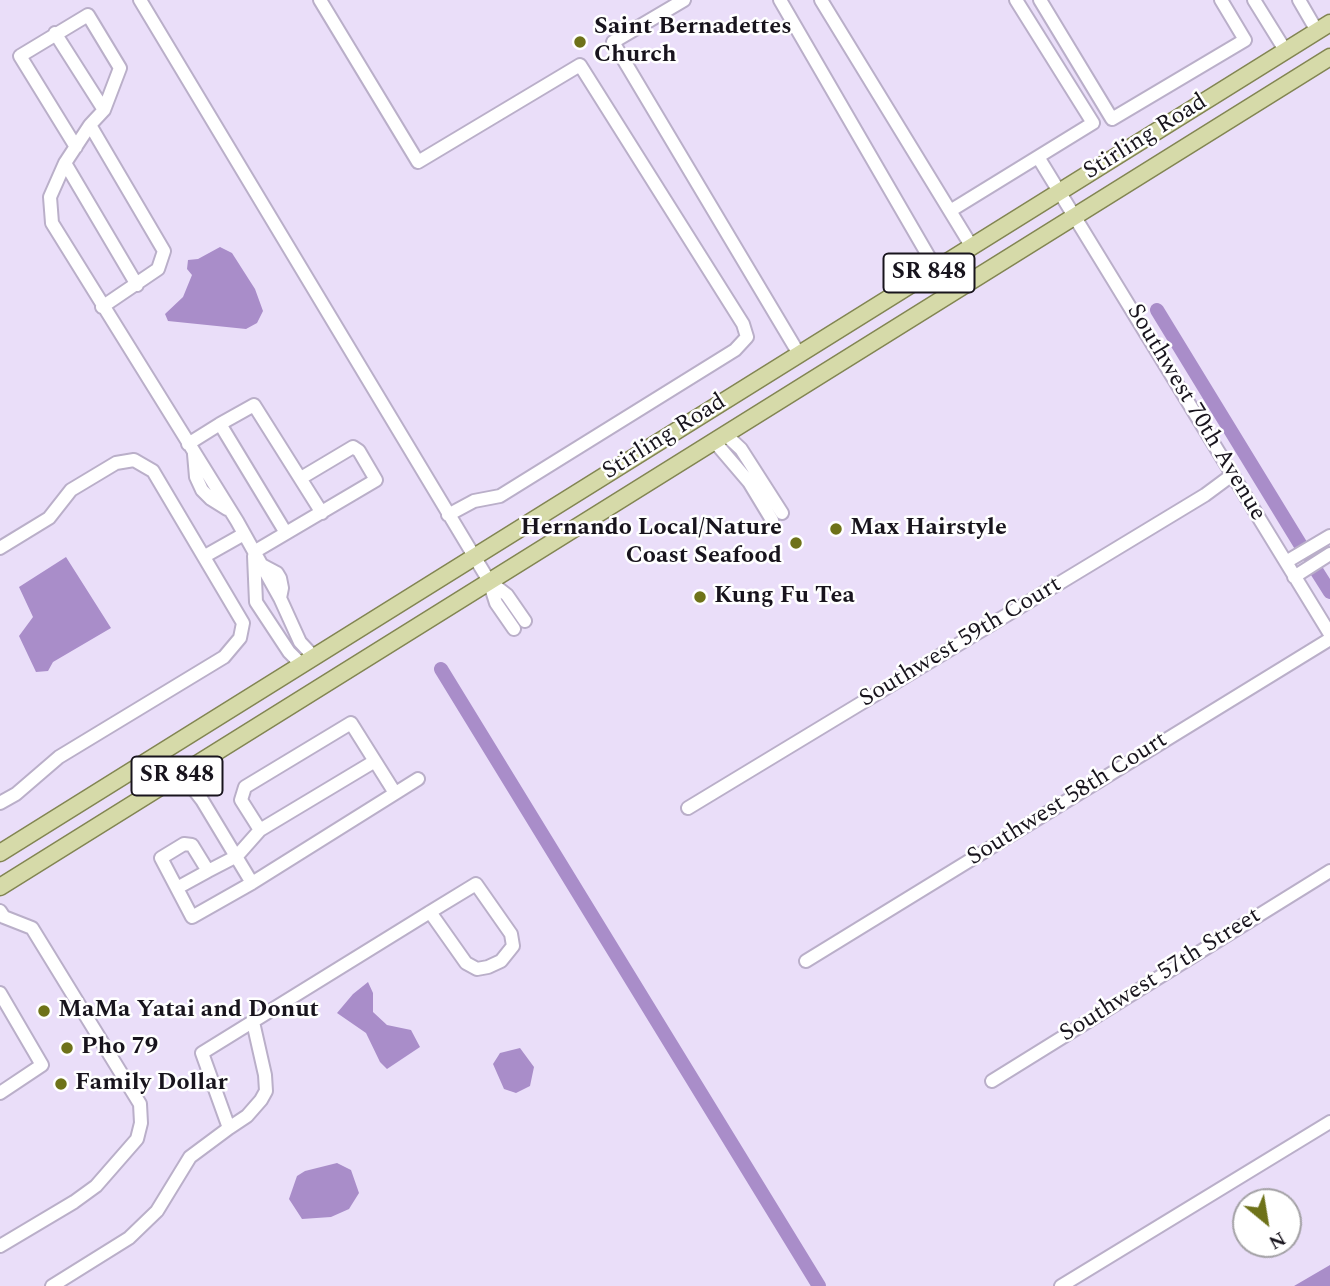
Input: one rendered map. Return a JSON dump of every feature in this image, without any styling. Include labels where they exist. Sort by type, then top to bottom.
[{"type":"main road","name":"Stirling Road","points":[[0,853],[1324,27]]},
{"type":"main road","name":"Stirling Road","points":[[0,887],[1330,57]]},
{"type":"main road","points":[[799,354],[813,379]]},
{"type":"street","points":[[140,0],[474,557],[489,581],[507,595],[520,625]]},
{"type":"street","points":[[320,0],[418,162],[580,65],[743,324],[747,337],[735,350],[500,496],[474,501],[448,514]]},
{"type":"street","points":[[684,0],[613,42],[799,354]]},
{"type":"street","points":[[780,0],[936,269]]},
{"type":"street","points":[[821,0],[972,247]]},
{"type":"street","points":[[950,211],[1093,123],[1016,0]]},
{"type":"street","points":[[1040,0],[1112,119],[1245,40],[1220,0]]},
{"type":"street","points":[[1254,0],[1285,50]]},
{"type":"street","points":[[1298,0],[1324,27]]},
{"type":"street","points":[[76,147],[20,56],[88,15],[120,68],[104,110],[90,125],[76,147],[65,163],[50,197],[52,223],[231,511],[280,598],[308,661]]},
{"type":"street","points":[[55,33],[104,110]]},
{"type":"street","points":[[90,125],[164,251],[158,269],[102,307]]},
{"type":"street","name":"Southwest 70th Avenue","points":[[1038,157],[1330,636]]},
{"type":"street","points":[[65,163],[137,285]]},
{"type":"street","points":[[191,449],[220,424],[254,405],[322,513]]},
{"type":"street","points":[[220,424],[286,533]]},
{"type":"street","points":[[720,437],[741,449],[777,516]]},
{"type":"street","points":[[301,478],[354,447],[376,480],[286,533],[257,558],[256,602],[289,652],[308,661]]},
{"type":"street","points":[[0,548],[49,518],[71,490],[116,463],[134,460],[153,471],[243,623],[240,638],[224,657],[59,757],[16,794],[0,803]]},
{"type":"street","name":"Southwest 59th Court","points":[[688,808],[1205,495],[1232,475]]},
{"type":"street","points":[[205,556],[244,534]]},
{"type":"street","points":[[1286,562],[1330,536]]},
{"type":"street","points":[[1294,577],[1330,554]]},
{"type":"street","name":"Southwest 58th Court","points":[[806,961],[1330,636]]},
{"type":"street","points":[[260,830],[241,800],[245,787],[351,723],[395,793]]},
{"type":"street","points":[[177,888],[236,856],[260,830],[375,761]]},
{"type":"street","points":[[182,774],[202,800],[252,883]]},
{"type":"street","points":[[208,871],[192,845],[184,844],[161,858],[192,917],[252,883],[418,779]]},
{"type":"street","name":"Southwest 57th Street","points":[[992,1081],[1330,871]]},
{"type":"street","points":[[229,1128],[202,1054],[430,912],[476,884],[511,934],[513,946],[500,961],[477,969],[466,962],[430,912]]},
{"type":"street","points":[[0,911],[4,917],[32,928],[140,1104],[141,1123],[137,1139],[96,1186],[0,1246]]},
{"type":"street","points":[[0,993],[42,1065],[0,1093]]},
{"type":"street","points":[[52,1286],[129,1238],[157,1210],[190,1157],[247,1116],[261,1100],[266,1091],[265,1075],[253,1022]]},
{"type":"street","points":[[1061,1286],[1330,1122]]},
{"type":"shaded area","points":[[220,247],[232,253],[255,289],[263,311],[257,323],[246,329],[168,321],[165,314],[183,297],[192,275],[187,269],[188,260],[198,259]]},
{"type":"shaded area","points":[[66,557],[111,628],[53,662],[48,671],[36,672],[19,636],[33,617],[19,587]]},
{"type":"shaded area","points":[[368,982],[373,993],[373,1012],[387,1025],[411,1030],[420,1047],[387,1069],[380,1062],[366,1033],[337,1013],[353,994]]},
{"type":"shaded area","points":[[520,1048],[534,1067],[530,1086],[516,1093],[504,1089],[493,1064],[500,1053]]},
{"type":"shaded area","points":[[337,1163],[351,1170],[359,1193],[349,1209],[331,1217],[302,1219],[289,1199],[297,1176],[305,1171]]},
{"type":"shaded area","points":[[1330,1265],[1330,1286],[1294,1286]]},
{"type":"waterway","points":[[1157,310],[1300,544]]},
{"type":"waterway","points":[[1311,562],[1330,592]]},
{"type":"waterway","points":[[441,669],[819,1286]]},
{"type":"place","name":"Saint Bernadettes Church","points":[[580,42]]},
{"type":"place","name":"Max Hairstyle","points":[[836,529]]},
{"type":"place","name":"Hernando Local/Nature Coast Seafood","points":[[796,543]]},
{"type":"place","name":"Kung Fu Tea","points":[[700,597]]},
{"type":"place","name":"MaMa Yatai and Donut","points":[[44,1011]]},
{"type":"place","name":"Pho 79","points":[[67,1048]]},
{"type":"place","name":"Family Dollar","points":[[61,1084]]}]
